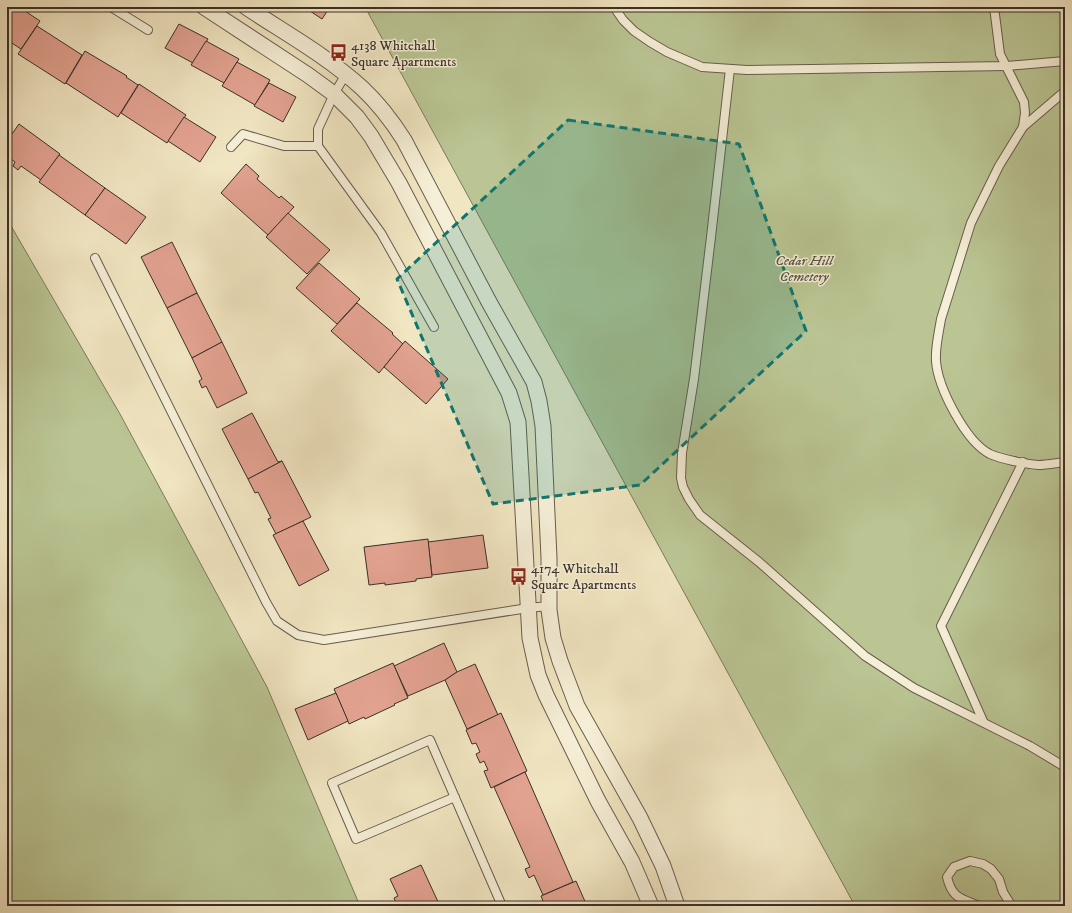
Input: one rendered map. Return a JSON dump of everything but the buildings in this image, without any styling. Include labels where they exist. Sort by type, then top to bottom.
[{"type":"street","points":[[204,7],[308,75],[334,94],[371,136],[399,183],[509,393],[518,422],[530,638],[538,675],[546,695],[598,801],[632,862],[651,906]]},
{"type":"street","points":[[246,7],[346,74],[362,88],[388,116],[404,140],[489,302],[534,382],[543,426],[549,558],[549,606],[553,638],[568,686],[640,818],[663,866],[677,906]]},
{"type":"lane","points":[[111,7],[148,30]]},
{"type":"lane","points":[[614,7],[623,20],[634,31],[667,52],[702,67],[747,70],[1007,66],[1065,60]]},
{"type":"lane","points":[[994,7],[1000,54],[1024,102],[1025,113],[1023,127]]},
{"type":"lane","points":[[730,69],[694,379],[682,453],[681,478],[683,487],[700,515],[759,562],[865,656],[914,688],[983,721],[1065,767]]},
{"type":"lane","points":[[346,74],[334,94],[318,129],[318,146],[381,233],[434,327]]},
{"type":"lane","points":[[1065,91],[1023,127],[999,166],[971,223],[941,319],[936,362],[947,398],[965,428],[978,445],[989,453],[1000,458],[1037,465],[1065,462]]},
{"type":"lane","points":[[231,147],[243,134],[284,146],[318,146]]},
{"type":"lane","points":[[95,258],[266,602],[277,621],[298,635],[324,640],[549,606]]},
{"type":"lane","points":[[983,721],[941,626],[1024,462]]},
{"type":"lane","points":[[455,797],[356,839],[332,783],[430,740],[455,797],[502,906]]},
{"type":"lane","points":[[978,906],[959,897],[950,888],[947,877],[954,867],[970,861],[983,864],[991,869],[999,879],[1003,892],[1011,905],[996,906]]},
{"type":"highlighted area","points":[[568,120],[739,144],[806,331],[640,485],[493,504],[397,279]]},
{"type":"green space","name":"Cedar Hill Cemetery","points":[[365,7],[1065,7],[1065,906],[855,906]]},
{"type":"green space","points":[[7,219],[120,414],[267,687],[360,906],[7,906]]},
{"type":"place","name":"4138 Whitehall Square Apartments","points":[[338,53]]},
{"type":"place","name":"4174 Whitehall Square Apartments","points":[[518,576]]}]
